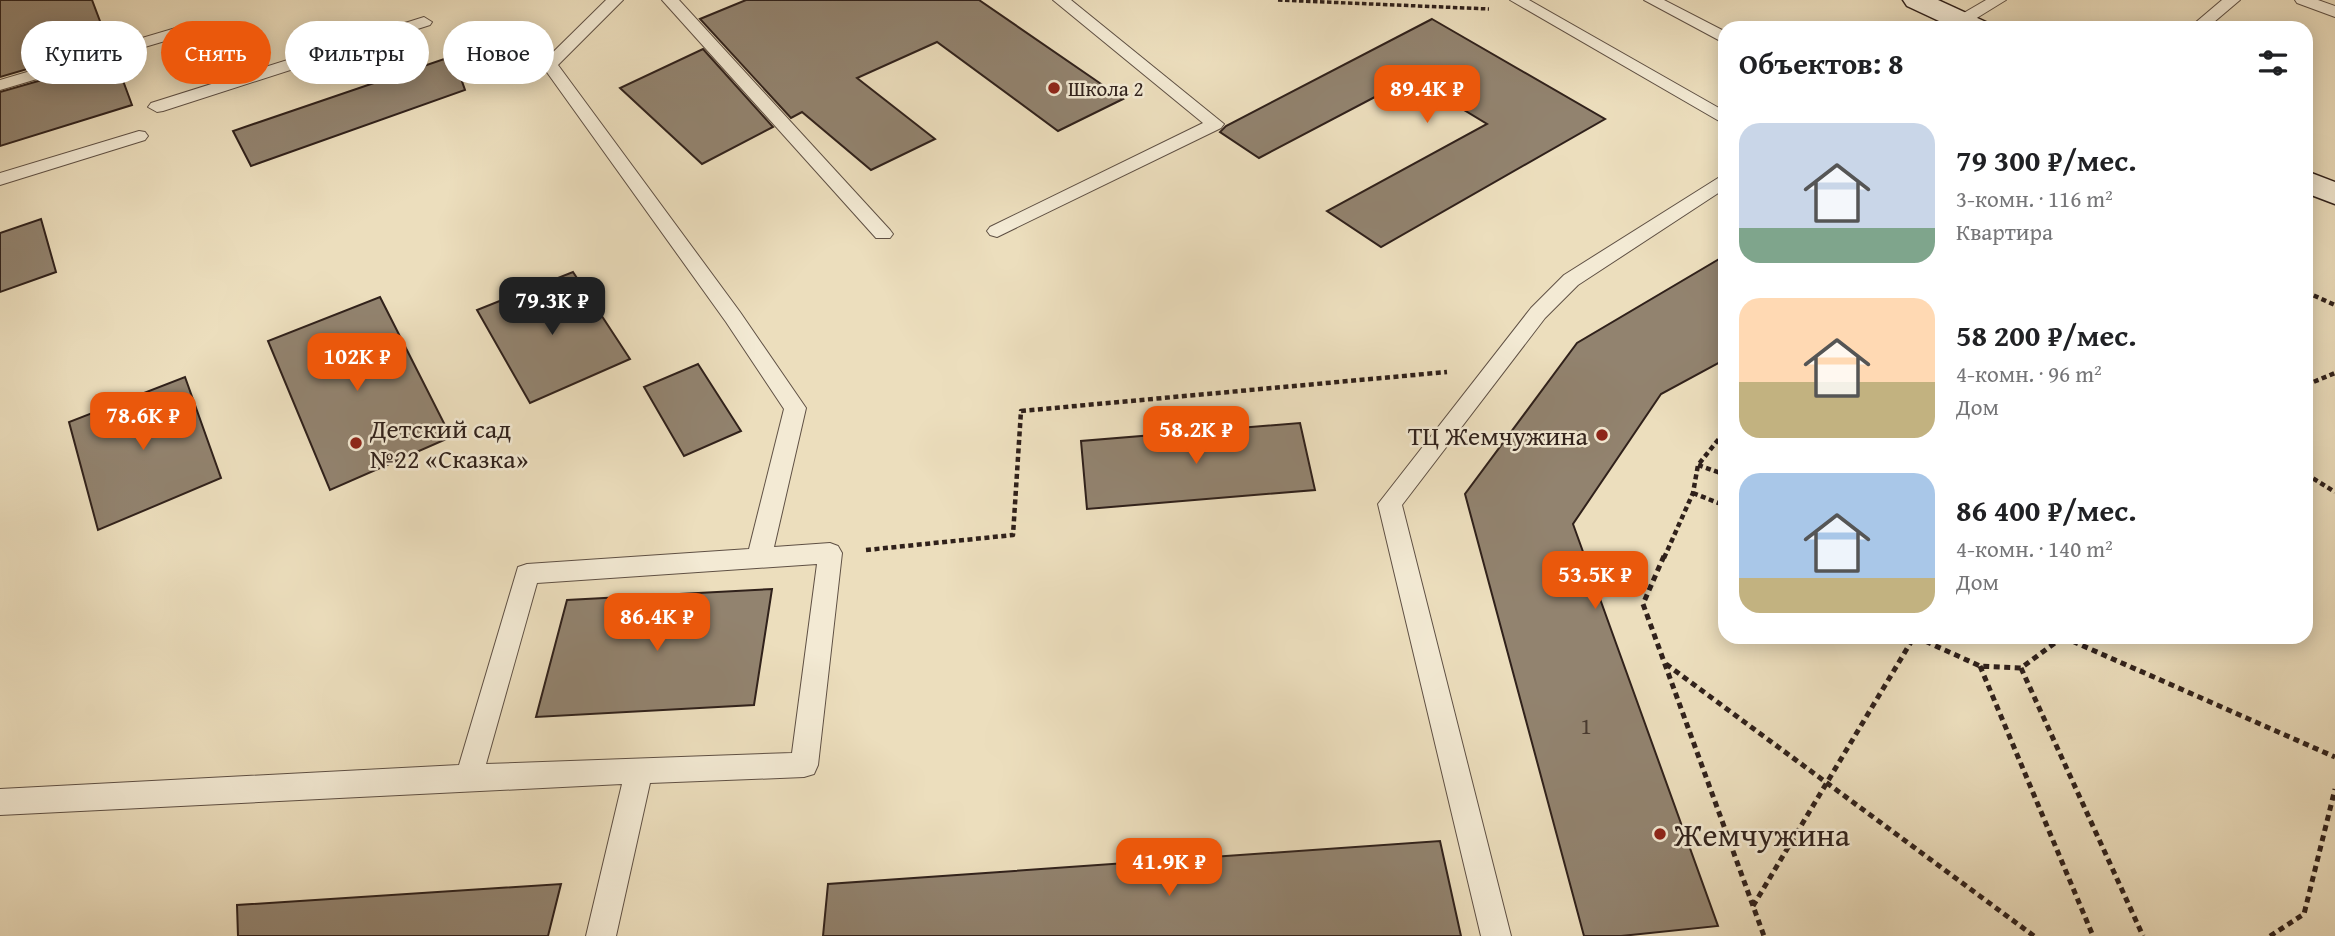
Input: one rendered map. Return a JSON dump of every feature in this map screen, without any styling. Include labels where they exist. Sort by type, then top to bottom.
[{"type":"main road","points":[[1916,0],[1961,21]]},
{"type":"main road","points":[[2313,184],[2335,194]]},
{"type":"lane","points":[[615,0],[549,64],[733,317],[795,408],[759,558]]},
{"type":"lane","points":[[670,0],[883,234]]},
{"type":"lane","points":[[997,231],[1215,124],[1061,0]]},
{"type":"lane","points":[[1518,0],[1718,115]]},
{"type":"lane","points":[[1652,0],[1718,35]]},
{"type":"lane","points":[[1974,21],[1998,0]]},
{"type":"lane","points":[[2206,21],[2232,0]]},
{"type":"lane","points":[[2303,0],[2335,12]]},
{"type":"lane","points":[[0,85],[161,37]]},
{"type":"lane","points":[[157,107],[285,66]]},
{"type":"lane","points":[[0,179],[139,136]]},
{"type":"lane","points":[[1496,936],[1390,504],[1538,313],[1571,280],[1718,184]]},
{"type":"lane","points":[[0,802],[469,778],[804,765],[830,554],[527,575],[469,778]]},
{"type":"lane","points":[[601,936],[639,771]]},
{"type":"path","points":[[1278,0],[1498,10],[1545,16]]},
{"type":"path","points":[[2313,295],[2335,305]]},
{"type":"path","points":[[830,554],[1013,535],[1021,411],[1496,368]]},
{"type":"path","points":[[2313,382],[2335,373]]},
{"type":"path","points":[[1718,440],[1698,464],[1693,493],[1643,604],[1764,936]]},
{"type":"path","points":[[1698,464],[1718,472]]},
{"type":"path","points":[[2313,478],[2335,492]]},
{"type":"path","points":[[1693,493],[1718,503]]},
{"type":"path","points":[[1753,906],[1911,644]]},
{"type":"path","points":[[1931,644],[1980,666],[2021,668],[2054,644]]},
{"type":"path","points":[[2079,644],[2335,757]]},
{"type":"path","points":[[1665,664],[2034,936]]},
{"type":"path","points":[[1980,666],[2093,936]]},
{"type":"path","points":[[2021,668],[2143,936]]},
{"type":"path","points":[[2270,936],[2304,914],[2335,789]]},
{"type":"building","points":[[0,0],[92,0],[100,21],[21,21],[21,71],[0,77]]},
{"type":"building","name":"Школа 2","points":[[746,0],[979,0],[1123,99],[1058,131],[937,42],[857,78],[935,139],[871,170],[802,112],[791,118],[700,19]]},
{"type":"building","points":[[1432,19],[1605,119],[1381,247],[1327,211],[1487,124],[1411,78],[1259,158],[1220,132],[1226,126]]},
{"type":"building","points":[[703,49],[773,127],[702,164],[620,88]]},
{"type":"building","points":[[443,59],[443,84],[463,84],[465,90],[251,166],[233,131],[371,84],[429,84],[429,64]]},
{"type":"building","points":[[28,84],[124,84],[132,105],[0,146],[0,92]]},
{"type":"building","points":[[41,219],[56,272],[0,292],[0,233]]},
{"type":"building","points":[[1718,260],[1718,363],[1661,394],[1573,524],[1718,926],[1621,936],[1584,936],[1465,494],[1577,343]]},
{"type":"building","points":[[573,272],[630,359],[530,403],[477,310]]},
{"type":"building","points":[[380,297],[451,437],[330,490],[268,341]]},
{"type":"building","points":[[698,364],[741,431],[684,456],[644,387]]},
{"type":"building","points":[[185,377],[221,478],[98,530],[69,422]]},
{"type":"building","points":[[1300,423],[1315,490],[1087,509],[1081,441]]},
{"type":"building","points":[[772,589],[754,705],[536,717],[567,600]]},
{"type":"building","points":[[1440,841],[1461,936],[823,936],[828,884]]},
{"type":"building","points":[[561,884],[548,936],[238,936],[237,905]]},
{"type":"place","name":"Школа 2","points":[[1054,88]]},
{"type":"place","name":"ТЦ Жемчужина","points":[[1602,435]]},
{"type":"place","name":"Детский сад №22 «Сказка»","points":[[356,443]]},
{"type":"place","name":"Жемчужина","points":[[1660,834]]}]
